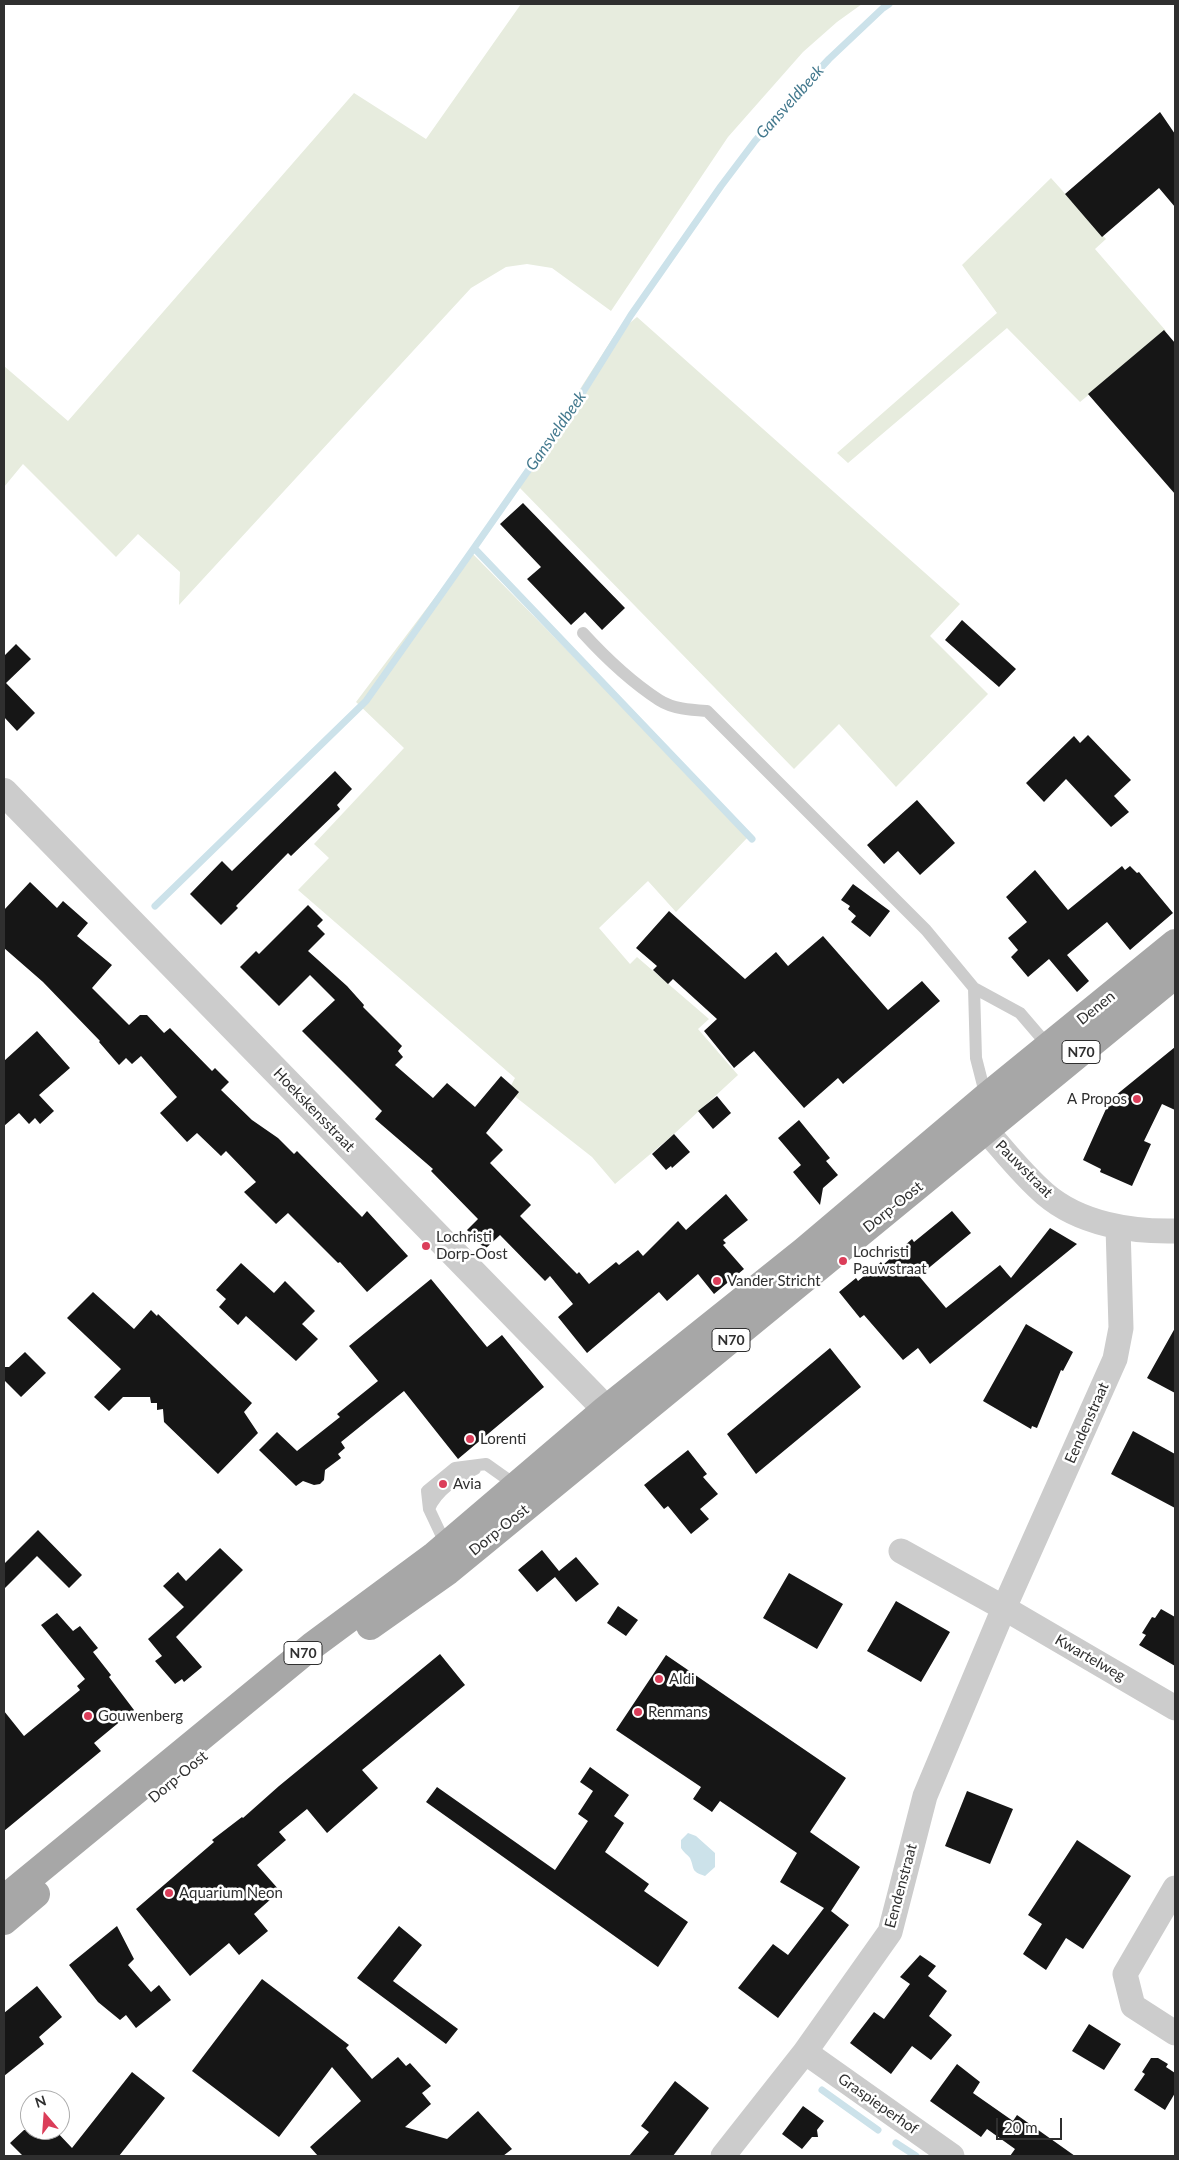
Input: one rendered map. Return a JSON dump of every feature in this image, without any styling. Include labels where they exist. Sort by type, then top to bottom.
[{"type":"main road","name":"Denen","points":[[1057,1056],[1175,943]]},
{"type":"main road","name":"Denen","points":[[981,1113],[1057,1056],[1175,975]]},
{"type":"main road","name":"Dorp-Oost","points":[[4,1921],[443,1557],[614,1420],[804,1251],[981,1113]]},
{"type":"main road","name":"Dorp-Oost","points":[[4,1899],[312,1646],[443,1557],[517,1486],[614,1420]]},
{"type":"street","name":"Hoekskensstraat","points":[[4,792],[614,1420]]},
{"type":"street","name":"Pauwstraat","points":[[981,1113],[1020,1170],[1046,1195],[1070,1210],[1092,1220],[1118,1227],[1175,1231]]},
{"type":"street","name":"Eendenstraat","points":[[723,2156],[804,2052],[890,1932],[925,1796],[1004,1608],[1115,1359],[1121,1328],[1118,1227]]},
{"type":"street","points":[[901,1551],[1004,1608]]},
{"type":"street","name":"Kwartelweg","points":[[1004,1608],[1175,1708]]},
{"type":"street","points":[[1175,1888],[1125,1974],[1133,2006],[1175,2033]]},
{"type":"street","name":"Graspieperhof","points":[[804,2052],[952,2156]]},
{"type":"lane","points":[[583,633],[602,654],[660,700],[686,710],[707,711],[926,930],[974,988],[1020,1013],[1057,1056]]},
{"type":"lane","points":[[974,988],[976,1058],[981,1113]]},
{"type":"lane","points":[[443,1557],[429,1509],[427,1491],[455,1468],[486,1464],[517,1486]]},
{"type":"shaded area","points":[[521,4],[862,4],[837,22],[803,52],[728,137],[611,311],[552,268],[527,264],[506,267],[471,288],[179,605],[180,572],[138,534],[116,557],[23,464],[4,487],[4,366],[68,421],[354,93],[426,139]]},
{"type":"shaded area","points":[[1051,178],[1106,239],[1095,249],[1166,331],[1080,402],[1007,328],[848,463],[837,453],[997,313],[962,265]]},
{"type":"shaded area","points":[[637,317],[960,604],[930,636],[988,694],[896,787],[839,724],[794,769],[518,486],[614,336]]},
{"type":"shaded area","points":[[470,551],[749,836],[676,912],[648,881],[599,928],[630,964],[637,957],[709,1019],[698,1029],[738,1075],[674,1134],[615,1184],[592,1157],[508,1091],[515,1078],[298,890],[329,858],[314,844],[404,748],[356,702]]},
{"type":"water","points":[[688,1833],[696,1836],[715,1853],[715,1867],[705,1876],[695,1871],[690,1858],[681,1848],[681,1840]]},
{"type":"building","points":[[1160,112],[1175,134],[1175,207],[1159,188],[1102,237],[1065,194]]},
{"type":"building","points":[[1164,330],[1175,343],[1175,494],[1088,394]]},
{"type":"building","points":[[523,503],[625,608],[602,630],[585,612],[571,625],[527,579],[541,567],[500,524]]},
{"type":"building","points":[[962,620],[1016,669],[999,687],[945,640]]},
{"type":"building","points":[[16,644],[31,659],[6,683],[35,713],[17,731],[4,717],[4,656]]},
{"type":"building","points":[[1088,735],[1131,780],[1114,796],[1129,812],[1111,827],[1066,779],[1044,802],[1026,783],[1074,736],[1080,743]]},
{"type":"building","points":[[335,771],[352,789],[337,805],[340,809],[291,856],[288,853],[236,906],[238,908],[221,925],[190,894],[222,861],[232,871]]},
{"type":"building","points":[[917,800],[955,843],[920,875],[898,851],[884,864],[867,845]]},
{"type":"building","points":[[1122,866],[1125,870],[1130,866],[1137,873],[1139,872],[1173,913],[1130,950],[1107,922],[1067,955],[1089,981],[1077,992],[1049,959],[1028,977],[1011,957],[1018,950],[1008,938],[1027,922],[1006,897],[1035,870],[1068,910]]},
{"type":"building","points":[[30,882],[57,908],[63,901],[88,923],[77,936],[112,965],[92,988],[129,1025],[140,1015],[147,1015],[164,1033],[170,1028],[212,1071],[215,1068],[229,1082],[221,1090],[252,1120],[278,1138],[294,1154],[297,1151],[362,1217],[367,1211],[408,1256],[367,1292],[340,1262],[338,1263],[288,1213],[276,1224],[244,1192],[256,1182],[226,1151],[221,1156],[197,1133],[187,1142],[160,1113],[177,1097],[141,1056],[132,1064],[126,1058],[119,1065],[100,1041],[43,982],[4,948],[4,910]]},
{"type":"building","points":[[853,884],[890,911],[870,937],[851,922],[856,916],[848,909],[850,906],[841,900]]},
{"type":"building","points":[[308,905],[323,920],[317,926],[325,934],[308,951],[347,986],[364,1005],[363,1007],[402,1046],[398,1051],[403,1057],[395,1065],[433,1098],[447,1083],[475,1107],[501,1076],[519,1092],[486,1133],[503,1150],[490,1163],[531,1205],[520,1216],[577,1274],[579,1272],[589,1284],[616,1262],[619,1265],[638,1250],[643,1256],[678,1221],[686,1230],[726,1194],[748,1220],[723,1240],[726,1243],[723,1245],[744,1269],[714,1294],[698,1274],[667,1301],[659,1292],[587,1353],[558,1317],[573,1304],[550,1276],[545,1281],[500,1235],[485,1249],[467,1230],[478,1219],[431,1171],[433,1169],[375,1119],[382,1111],[302,1031],[335,1000],[310,975],[279,1006],[240,967],[256,951],[259,954]]},
{"type":"building","points":[[669,911],[745,979],[776,952],[788,966],[823,936],[888,1010],[922,981],[940,1001],[843,1084],[838,1078],[804,1108],[754,1051],[734,1068],[704,1031],[717,1019],[673,979],[668,984],[653,970],[657,966],[636,948]]},
{"type":"building","points":[[37,1031],[70,1068],[39,1095],[54,1111],[40,1124],[35,1118],[29,1124],[19,1113],[4,1126],[4,1061]]},
{"type":"building","points":[[1175,1047],[1175,1110],[1162,1104],[1144,1141],[1151,1144],[1132,1186],[1100,1172],[1101,1169],[1083,1160],[1110,1100]]},
{"type":"building","points":[[717,1096],[731,1113],[713,1129],[698,1111]]},
{"type":"building","points":[[799,1120],[830,1158],[826,1161],[838,1175],[823,1188],[820,1205],[793,1172],[801,1165],[778,1138]]},
{"type":"building","points":[[674,1134],[690,1152],[672,1168],[671,1166],[666,1170],[652,1154]]},
{"type":"building","points":[[952,1211],[971,1233],[919,1276],[946,1308],[1000,1265],[1011,1278],[1050,1228],[1077,1244],[930,1364],[918,1348],[903,1360],[864,1315],[860,1318],[839,1292],[856,1278],[858,1281],[881,1262],[883,1265],[912,1239],[914,1242]]},
{"type":"building","points":[[241,1263],[274,1293],[285,1281],[315,1311],[302,1324],[318,1339],[296,1361],[246,1316],[238,1325],[219,1307],[226,1299],[216,1290]]},
{"type":"building","points":[[431,1279],[487,1347],[502,1335],[544,1387],[458,1459],[404,1391],[341,1442],[345,1448],[338,1454],[341,1458],[325,1470],[324,1480],[320,1484],[314,1485],[303,1481],[296,1486],[259,1450],[277,1432],[297,1451],[340,1417],[337,1414],[378,1381],[349,1346]]},
{"type":"building","points":[[93,1292],[134,1329],[151,1310],[157,1316],[158,1314],[252,1403],[244,1412],[258,1433],[218,1474],[164,1422],[163,1409],[157,1410],[157,1403],[151,1403],[150,1397],[123,1397],[109,1411],[94,1397],[121,1369],[67,1318]]},
{"type":"building","points":[[1026,1324],[1073,1352],[1063,1371],[1061,1370],[1037,1428],[1032,1426],[1031,1429],[983,1401]]},
{"type":"building","points":[[1175,1328],[1175,1393],[1147,1378]]},
{"type":"building","points":[[830,1348],[861,1387],[756,1474],[727,1434]]},
{"type":"building","points":[[25,1352],[46,1373],[21,1397],[4,1380],[4,1367],[9,1367]]},
{"type":"building","points":[[1133,1431],[1175,1454],[1175,1508],[1111,1474]]},
{"type":"building","points":[[688,1450],[707,1474],[703,1477],[718,1494],[700,1509],[709,1519],[691,1534],[668,1506],[664,1509],[644,1485]]},
{"type":"building","points":[[38,1530],[82,1575],[69,1588],[37,1556],[4,1589],[4,1564]]},
{"type":"building","points":[[220,1548],[243,1570],[176,1637],[202,1667],[184,1682],[182,1679],[175,1684],[155,1661],[162,1656],[148,1639],[184,1607],[163,1586],[178,1572],[186,1581]]},
{"type":"building","points":[[542,1550],[559,1571],[576,1557],[599,1584],[576,1602],[555,1577],[537,1592],[518,1570]]},
{"type":"building","points":[[789,1573],[843,1604],[817,1649],[763,1618]]},
{"type":"building","points":[[896,1601],[950,1632],[921,1682],[867,1651]]},
{"type":"building","points":[[618,1606],[638,1620],[626,1636],[607,1623]]},
{"type":"building","points":[[1161,1609],[1175,1617],[1175,1666],[1139,1645],[1146,1635],[1142,1633],[1152,1617],[1155,1618]]},
{"type":"building","points":[[57,1613],[73,1631],[80,1626],[98,1648],[93,1652],[134,1710],[94,1743],[101,1751],[4,1831],[4,1711],[24,1736],[80,1690],[77,1686],[85,1679],[41,1625]]},
{"type":"building","points":[[440,1654],[465,1685],[362,1770],[378,1788],[327,1833],[307,1809],[279,1832],[286,1840],[257,1865],[280,1891],[254,1914],[268,1931],[239,1955],[229,1943],[190,1976],[136,1909],[214,1842],[212,1840],[243,1818],[279,1786]]},
{"type":"building","points":[[666,1655],[846,1778],[810,1832],[860,1867],[831,1911],[849,1925],[778,2018],[738,1988],[773,1944],[788,1955],[824,1908],[780,1882],[797,1853],[720,1801],[712,1812],[693,1799],[701,1787],[616,1730]]},
{"type":"building","points":[[590,1767],[629,1795],[614,1816],[624,1823],[605,1852],[649,1884],[644,1891],[688,1922],[658,1967],[426,1802],[437,1787],[555,1870],[588,1821],[578,1814],[593,1791],[580,1782]]},
{"type":"building","points":[[967,1791],[1013,1809],[990,1864],[945,1846]]},
{"type":"building","points":[[1077,1840],[1131,1876],[1083,1949],[1066,1938],[1046,1970],[1023,1954],[1042,1924],[1028,1915]]},
{"type":"building","points":[[117,1926],[134,1959],[128,1965],[151,1992],[159,1985],[171,2000],[136,2028],[126,2015],[120,2020],[98,2002],[69,1965]]},
{"type":"building","points":[[399,1926],[422,1945],[393,1981],[458,2029],[446,2044],[357,1978]]},
{"type":"building","points":[[920,1955],[936,1966],[928,1976],[947,1991],[929,2016],[952,2035],[931,2060],[912,2046],[891,2074],[850,2043],[874,2012],[884,2019],[910,1984],[900,1977]]},
{"type":"building","points":[[262,1979],[349,2045],[346,2048],[372,2079],[398,2057],[406,2066],[410,2063],[431,2086],[422,2093],[431,2104],[405,2127],[447,2139],[478,2111],[512,2149],[503,2156],[318,2156],[310,2147],[361,2101],[332,2067],[279,2137],[192,2071]]},
{"type":"building","points":[[37,1986],[62,2017],[39,2037],[44,2044],[4,2076],[4,2013]]},
{"type":"building","points":[[1089,2024],[1121,2044],[1104,2070],[1072,2051]]},
{"type":"building","points":[[1151,2058],[1158,2058],[1168,2064],[1166,2067],[1175,2073],[1175,2093],[1165,2110],[1134,2090],[1145,2074],[1142,2072]]},
{"type":"building","points":[[957,2064],[980,2082],[973,2093],[1013,2121],[1017,2115],[1075,2156],[1010,2156],[1015,2149],[987,2129],[981,2137],[930,2101]]},
{"type":"building","points":[[132,2072],[165,2098],[119,2156],[23,2156],[10,2143],[20,2134],[20,2140],[64,2140],[72,2148]]},
{"type":"building","points":[[675,2081],[709,2108],[673,2156],[629,2156],[649,2132],[641,2126]]},
{"type":"building","points":[[803,2106],[824,2121],[817,2130],[818,2137],[812,2137],[802,2149],[782,2134]]},
{"type":"waterway","name":"Gansveldbeek","points":[[752,839],[474,548],[583,392],[631,315],[721,186],[755,141],[829,59],[889,4]]},
{"type":"waterway","points":[[155,906],[366,701],[474,548]]},
{"type":"waterway","points":[[822,2090],[878,2130]]},
{"type":"waterway","points":[[896,2143],[916,2156]]},
{"type":"place","name":"A Propos","points":[[1137,1099]]},
{"type":"place","name":"Lochristi Dorp-Oost","points":[[426,1246]]},
{"type":"place","name":"Lochristi Pauwstraat","points":[[843,1261]]},
{"type":"place","name":"Vander Stricht","points":[[717,1281]]},
{"type":"place","name":"Lorenti","points":[[470,1439]]},
{"type":"place","name":"Avia","points":[[443,1484]]},
{"type":"place","name":"Aldi","points":[[659,1679]]},
{"type":"place","name":"Renmans","points":[[638,1712]]},
{"type":"place","name":"Gouwenberg","points":[[88,1716]]},
{"type":"place","name":"Aquarium Neon","points":[[169,1893]]}]
